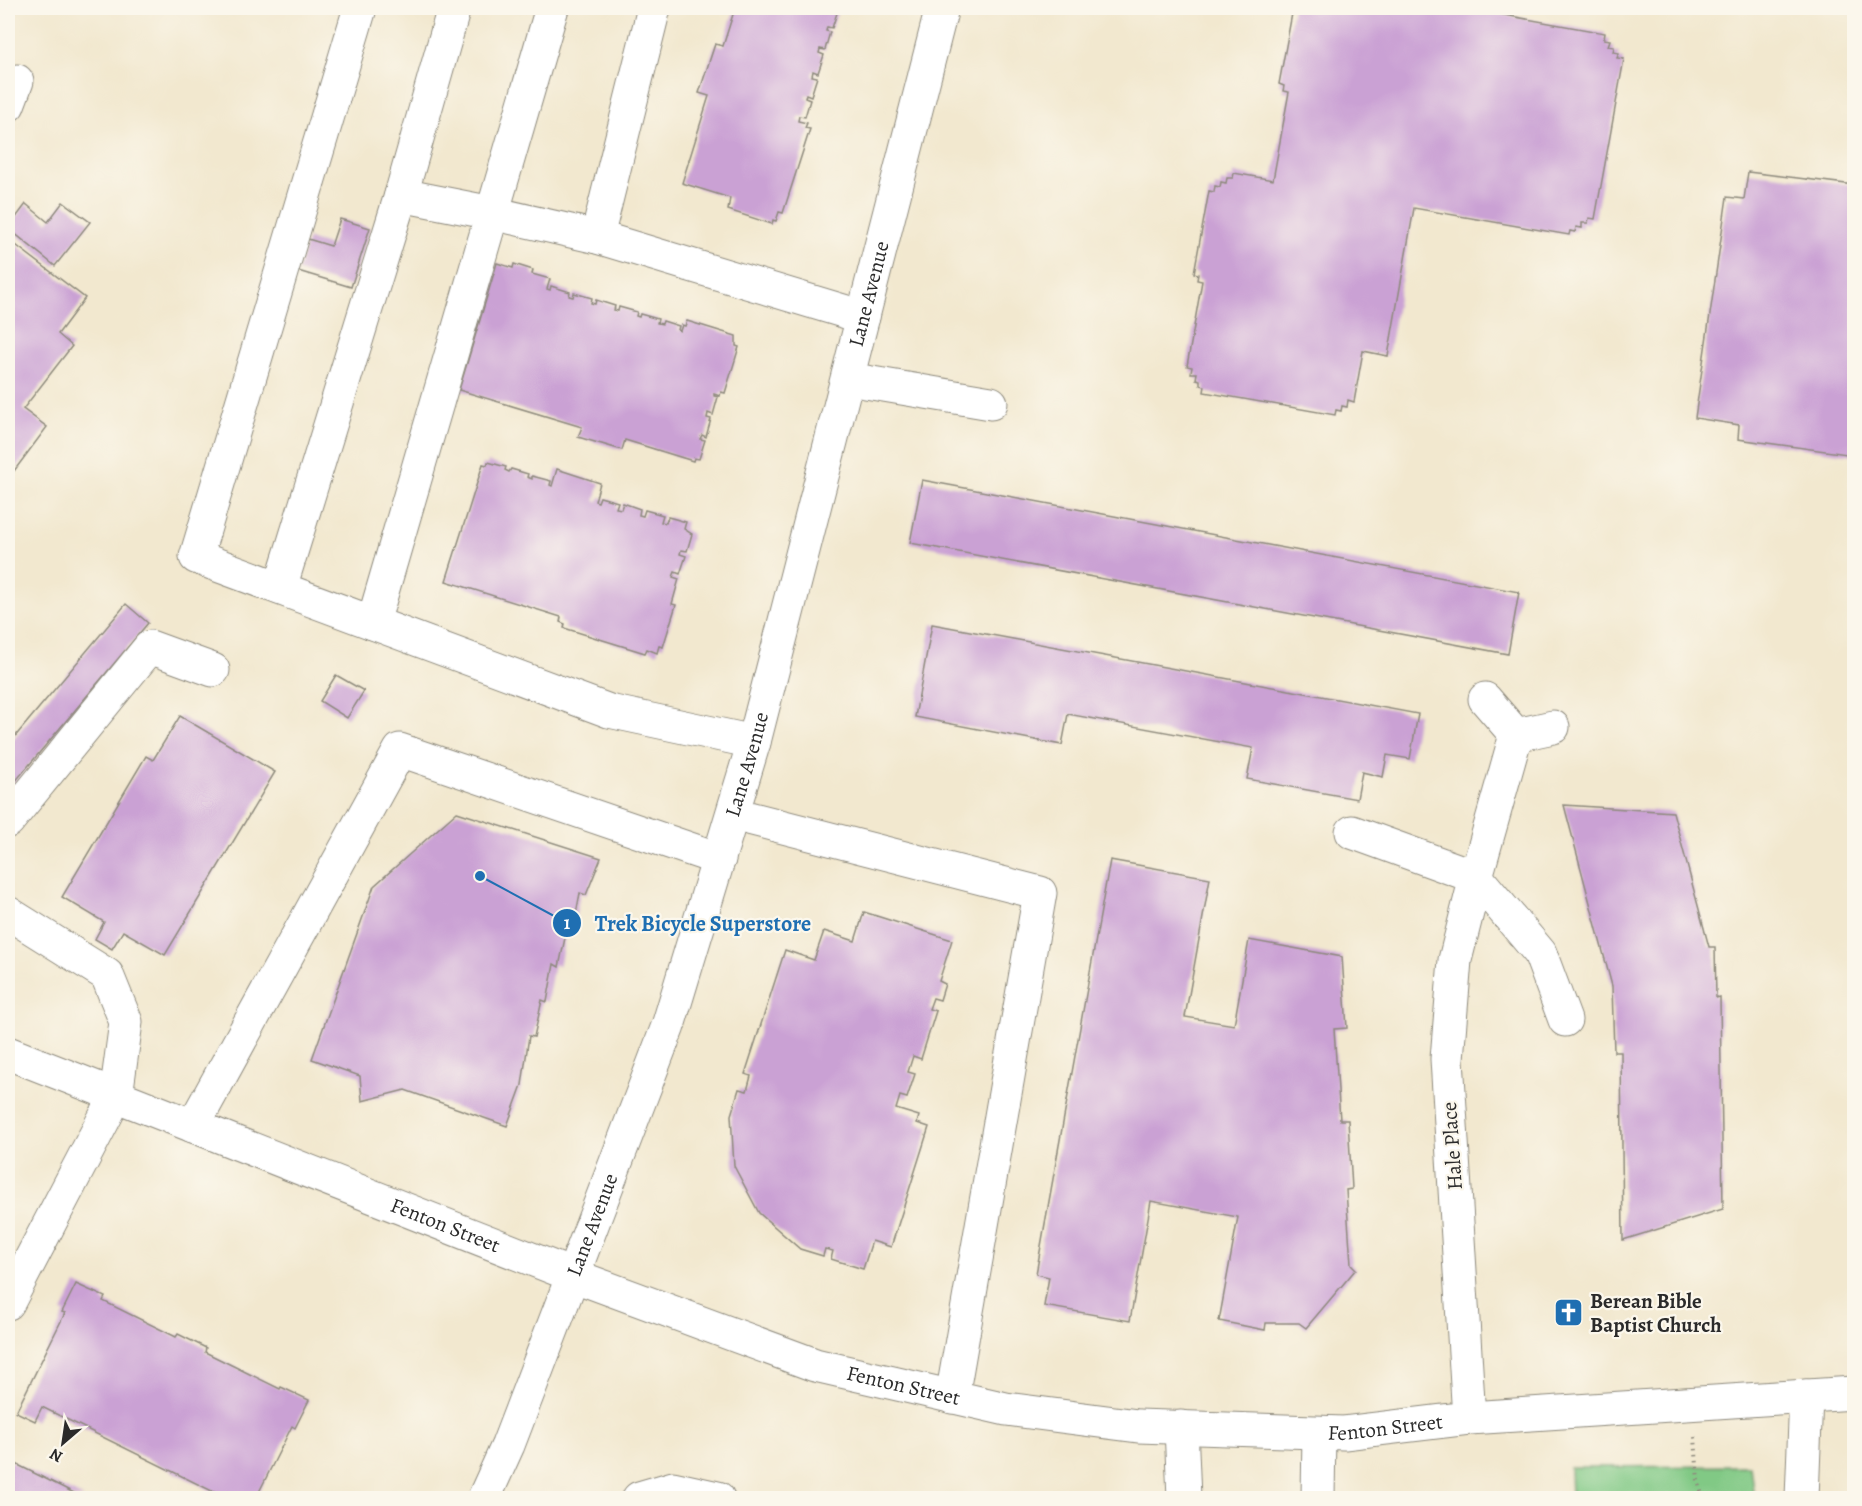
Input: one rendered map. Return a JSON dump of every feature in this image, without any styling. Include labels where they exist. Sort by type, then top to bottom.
[{"type":"street","points":[[360,8],[196,556],[609,711],[754,742]]},
{"type":"street","points":[[280,588],[400,195],[454,8]]},
{"type":"street","points":[[373,623],[552,8]]},
{"type":"street","points":[[597,237],[654,8]]},
{"type":"street","name":"Lane Avenue","points":[[484,1498],[508,1445],[668,1026],[754,742],[942,8]]},
{"type":"street","points":[[400,195],[597,237],[863,317]]},
{"type":"street","points":[[848,379],[991,403]]},
{"type":"street","points":[[8,821],[150,647],[213,670]]},
{"type":"street","points":[[1485,699],[1515,735],[1553,727]]},
{"type":"street","name":"Hale Place","points":[[1469,1418],[1447,1059],[1455,960],[1515,735]]},
{"type":"street","points":[[194,1126],[400,750],[719,859]]},
{"type":"street","points":[[732,814],[1041,893],[952,1397]]},
{"type":"street","points":[[1352,832],[1476,877],[1540,953],[1565,1020]]},
{"type":"street","points":[[8,913],[107,975],[126,1022],[116,1096],[8,1304]]},
{"type":"street","name":"Fenton Street","points":[[8,1053],[572,1275],[815,1365],[1013,1411],[1138,1426],[1344,1433],[1469,1418],[1854,1393]]},
{"type":"street","points":[[1802,1498],[1806,1396]]},
{"type":"street","points":[[1181,1427],[1184,1498]]},
{"type":"street","points":[[1318,1433],[1318,1498]]},
{"type":"street","points":[[639,1498],[673,1488],[718,1498]]},
{"type":"path","points":[[1692,1404],[1698,1481],[1703,1498]]},
{"type":"green space","points":[[1750,1466],[1754,1498],[1571,1498],[1570,1467]]},
{"type":"building","points":[[735,8],[833,8],[838,10],[832,28],[827,27],[826,31],[830,32],[825,50],[820,49],[819,53],[824,55],[818,73],[813,71],[812,76],[817,77],[811,96],[806,94],[805,98],[810,100],[805,117],[799,116],[798,121],[807,123],[805,128],[810,129],[783,213],[779,212],[776,221],[773,220],[772,224],[728,210],[730,198],[682,183],[709,96],[699,93],[715,44],[723,46]]},
{"type":"building","points":[[1293,8],[1483,8],[1482,11],[1605,33],[1604,39],[1610,40],[1608,46],[1614,47],[1613,52],[1619,53],[1617,58],[1624,59],[1595,219],[1589,218],[1588,223],[1582,223],[1582,228],[1576,227],[1575,232],[1570,231],[1569,235],[1414,208],[1388,356],[1363,351],[1354,402],[1348,400],[1347,407],[1342,406],[1341,411],[1336,410],[1335,415],[1204,392],[1205,386],[1200,385],[1200,380],[1196,379],[1197,373],[1191,373],[1192,367],[1187,366],[1202,281],[1197,280],[1198,274],[1194,273],[1209,191],[1214,192],[1215,186],[1220,187],[1221,182],[1226,183],[1227,178],[1233,178],[1234,173],[1273,180],[1289,92],[1283,91],[1284,86],[1279,84]]},
{"type":"building","points":[[1748,172],[1854,185],[1854,455],[1738,439],[1739,425],[1695,418],[1727,197],[1744,199]]},
{"type":"building","points":[[63,202],[90,222],[55,266],[8,228],[26,204],[48,222]]},
{"type":"building","points":[[340,219],[370,228],[351,287],[298,271],[308,239],[331,246]]},
{"type":"building","points":[[8,239],[85,298],[58,334],[72,346],[23,409],[47,427],[8,479]]},
{"type":"building","points":[[497,263],[513,268],[514,264],[533,270],[532,274],[550,279],[547,289],[550,290],[551,286],[570,292],[569,296],[573,297],[574,293],[592,298],[591,303],[595,304],[596,300],[615,306],[614,310],[618,311],[619,307],[637,312],[636,316],[639,317],[640,314],[658,319],[657,323],[662,324],[663,321],[679,326],[680,331],[682,325],[685,326],[687,321],[736,336],[736,346],[739,347],[725,393],[721,392],[720,396],[714,394],[718,397],[713,415],[708,413],[707,418],[711,419],[706,437],[702,435],[700,439],[705,440],[699,459],[694,458],[693,461],[625,440],[622,450],[578,437],[582,427],[459,390]]},
{"type":"building","points":[[488,462],[506,467],[505,470],[509,472],[511,469],[528,474],[527,477],[532,479],[532,476],[551,481],[552,486],[557,469],[600,483],[595,501],[598,502],[600,497],[618,502],[616,508],[621,509],[623,503],[640,509],[639,515],[643,516],[645,510],[663,515],[661,522],[666,523],[668,517],[686,522],[684,529],[692,534],[687,551],[681,550],[680,554],[686,556],[680,574],[675,572],[673,577],[679,579],[672,604],[676,605],[663,647],[659,646],[657,653],[647,649],[645,653],[564,628],[565,624],[560,622],[561,617],[446,581],[483,464],[487,465]]},
{"type":"building","points":[[922,480],[1519,592],[1508,654],[910,543]]},
{"type":"building","points":[[126,604],[148,623],[14,783],[8,777],[8,745]]},
{"type":"building","points":[[932,624],[1418,714],[1410,759],[1387,755],[1383,777],[1362,772],[1357,799],[1247,779],[1253,748],[1068,714],[1062,745],[915,717]]},
{"type":"building","points":[[336,675],[364,691],[347,718],[320,701]]},
{"type":"building","points":[[180,716],[275,772],[165,955],[123,931],[112,949],[95,939],[104,922],[62,897],[146,756],[153,760]]},
{"type":"building","points":[[1564,805],[1673,812],[1709,947],[1715,947],[1716,998],[1720,997],[1723,1209],[1623,1240],[1621,1052],[1614,1052],[1612,986]]},
{"type":"building","points":[[457,812],[601,858],[586,895],[580,893],[573,930],[567,928],[559,967],[554,964],[547,1002],[542,1000],[534,1037],[529,1036],[522,1085],[507,1126],[405,1090],[362,1101],[360,1076],[312,1059],[374,886]]},
{"type":"building","points":[[1110,860],[1210,878],[1185,1017],[1234,1025],[1249,940],[1342,957],[1347,1028],[1334,1029],[1340,1120],[1348,1120],[1352,1189],[1346,1190],[1351,1264],[1356,1269],[1306,1328],[1299,1323],[1266,1323],[1265,1330],[1219,1321],[1238,1217],[1151,1201],[1130,1321],[1044,1306],[1049,1277],[1036,1274]]},
{"type":"building","points":[[864,912],[952,940],[939,981],[945,984],[940,1000],[933,998],[929,1009],[936,1011],[921,1059],[913,1056],[908,1072],[915,1074],[907,1098],[900,1096],[896,1109],[919,1116],[917,1123],[929,1127],[891,1247],[872,1241],[863,1269],[831,1259],[833,1251],[825,1249],[823,1256],[800,1249],[759,1213],[734,1166],[731,1115],[739,1089],[747,1091],[751,1076],[745,1074],[785,950],[814,960],[824,931],[855,941]]},
{"type":"building","points":[[76,1284],[105,1297],[103,1301],[176,1337],[178,1334],[206,1348],[205,1352],[280,1389],[281,1387],[309,1400],[295,1428],[292,1426],[256,1498],[226,1498],[42,1407],[35,1421],[16,1412],[65,1313],[62,1312]]},
{"type":"building","points":[[8,1460],[84,1498],[8,1498]]},
{"type":"place","name":"Trek Bicycle Superstore","points":[[480,876]]},
{"type":"place","name":"Berean Bible Baptist Church","points":[[1569,1313]]}]
